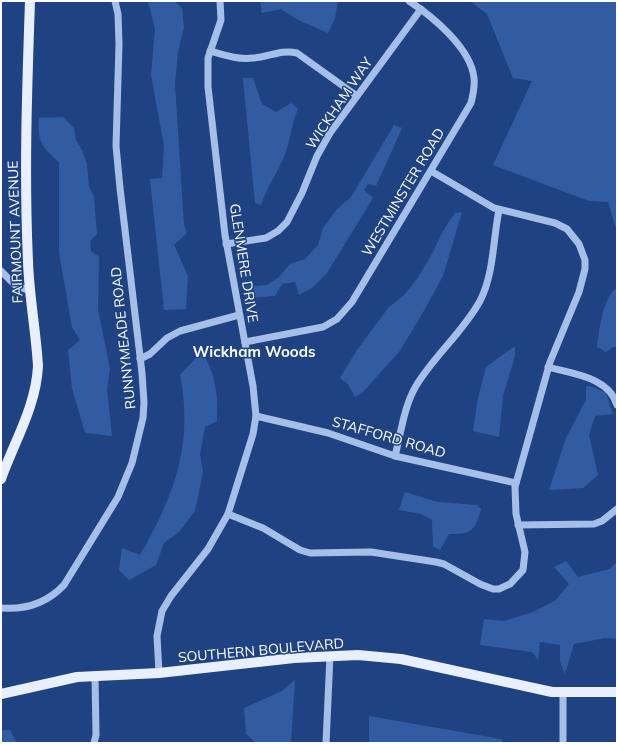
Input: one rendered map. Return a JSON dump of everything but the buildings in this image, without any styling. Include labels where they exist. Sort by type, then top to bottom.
[{"type":"main road","name":"FAIRMOUNT AVENUE","points":[[1,479],[28,415],[38,377],[27,248],[27,100],[30,1]]},
{"type":"main road","name":"SOUTHERN BOULEVARD","points":[[1,694],[59,680],[95,675],[160,673],[294,658],[330,656],[401,659],[563,693],[617,692]]},
{"type":"street","name":"RUNNYMEADE ROAD","points":[[1,608],[21,608],[33,605],[57,592],[68,578],[118,497],[132,463],[142,426],[144,403],[140,359],[117,153],[119,44],[118,14],[114,1]]},
{"type":"street","name":"GLENMERE DRIVE","points":[[160,673],[157,636],[162,611],[171,596],[208,549],[228,514],[253,434],[256,416],[256,402],[226,244],[208,87],[210,51],[220,20],[220,1]]},
{"type":"street","name":"WESTMINSTER ROAD","points":[[245,342],[316,329],[330,323],[343,314],[471,103],[474,77],[467,59],[454,40],[440,25],[409,1]]},
{"type":"street","name":"WICKHAM WAY","points":[[226,244],[266,238],[278,231],[287,222],[302,193],[317,156],[330,133],[421,9]]},
{"type":"street","points":[[210,51],[240,58],[264,57],[286,51],[297,53],[357,96]]},
{"type":"street","points":[[228,514],[262,528],[304,552],[317,554],[371,552],[436,562],[444,564],[480,584],[494,589],[499,589],[510,584],[523,570],[525,552],[518,525],[515,505],[516,483],[548,367],[584,276],[585,260],[583,251],[576,237],[561,225],[500,210],[475,198],[431,171]]},
{"type":"street","points":[[394,456],[409,402],[416,387],[468,319],[484,292],[489,276],[500,210]]},
{"type":"street","points":[[1,271],[15,285],[30,291]]},
{"type":"street","points":[[140,359],[150,354],[167,338],[180,331],[239,314]]},
{"type":"street","points":[[548,367],[596,381],[607,389],[617,405]]},
{"type":"street","name":"STAFFORD ROAD","points":[[256,416],[328,433],[394,456],[516,483]]},
{"type":"street","points":[[518,525],[594,524],[602,520],[617,508]]},
{"type":"street","points":[[326,743],[330,656]]},
{"type":"street","points":[[94,743],[96,735],[95,675]]},
{"type":"street","points":[[563,693],[563,743]]},
{"type":"shaded area","points":[[148,1],[174,1],[182,8],[184,27],[178,52],[175,84],[184,225],[187,233],[174,245],[188,276],[186,309],[164,310],[150,179],[162,178],[164,146],[151,75],[155,29]]},
{"type":"shaded area","points":[[260,1],[338,1],[335,18],[328,33],[298,20],[281,9],[262,13]]},
{"type":"shaded area","points":[[470,1],[617,1],[617,232],[608,202],[589,201],[493,165],[532,81],[513,78],[487,14]]},
{"type":"shaded area","points":[[243,78],[253,78],[262,104],[276,112],[291,103],[298,109],[284,157],[261,205],[255,203]]},
{"type":"shaded area","points":[[63,117],[74,128],[76,140],[82,150],[87,164],[89,186],[94,197],[97,234],[90,241],[91,251],[99,257],[98,310],[110,368],[107,390],[112,436],[85,433],[72,388],[68,350],[80,340],[72,327],[59,253],[59,162],[45,148],[40,139],[39,133],[39,118]]},
{"type":"shaded area","points":[[394,125],[402,128],[376,186],[368,184],[364,190],[373,198],[327,273],[312,288],[299,295],[295,282],[282,284],[275,296],[246,298],[243,287],[267,285],[279,277],[290,264],[305,259],[318,245],[323,228],[337,209],[351,197]]},
{"type":"shaded area","points":[[462,212],[443,276],[421,316],[399,352],[362,393],[355,397],[347,383],[340,378],[357,350],[388,308],[404,295],[417,279],[432,254],[443,231],[455,213]]},
{"type":"shaded area","points":[[617,288],[617,347],[613,347],[606,352],[597,347],[602,314],[608,298]]},
{"type":"shaded area","points":[[515,346],[515,356],[503,396],[499,437],[473,431],[478,398],[486,367]]},
{"type":"shaded area","points":[[202,351],[207,360],[215,385],[217,421],[205,427],[200,454],[203,472],[195,511],[179,532],[164,543],[156,565],[129,580],[119,570],[122,548],[140,555],[163,512],[178,468],[182,446],[184,400],[180,375]]},
{"type":"shaded area","points":[[586,386],[593,387],[606,393],[613,414],[595,416],[589,435],[598,475],[583,488],[549,490],[566,438],[586,400]]},
{"type":"shaded area","points":[[405,492],[438,502],[477,505],[481,509],[477,522],[468,532],[449,534],[440,550],[433,546],[432,520],[421,514],[399,510]]},
{"type":"shaded area","points":[[566,561],[578,577],[609,569],[617,562],[617,639],[605,638],[574,644],[565,674],[560,661],[560,645],[540,642],[538,660],[532,652],[480,645],[484,619],[504,621],[533,612],[556,600],[569,584],[554,567]]},
{"type":"shaded area","points":[[295,680],[291,743],[256,743],[246,734],[244,708],[282,691]]},
{"type":"shaded area","points":[[369,716],[501,739],[503,743],[369,743]]},
{"type":"shaded area","points":[[1,730],[10,730],[17,743],[1,743]]},
{"type":"district","name":"Wickham Woods","points":[[254,351]]}]
